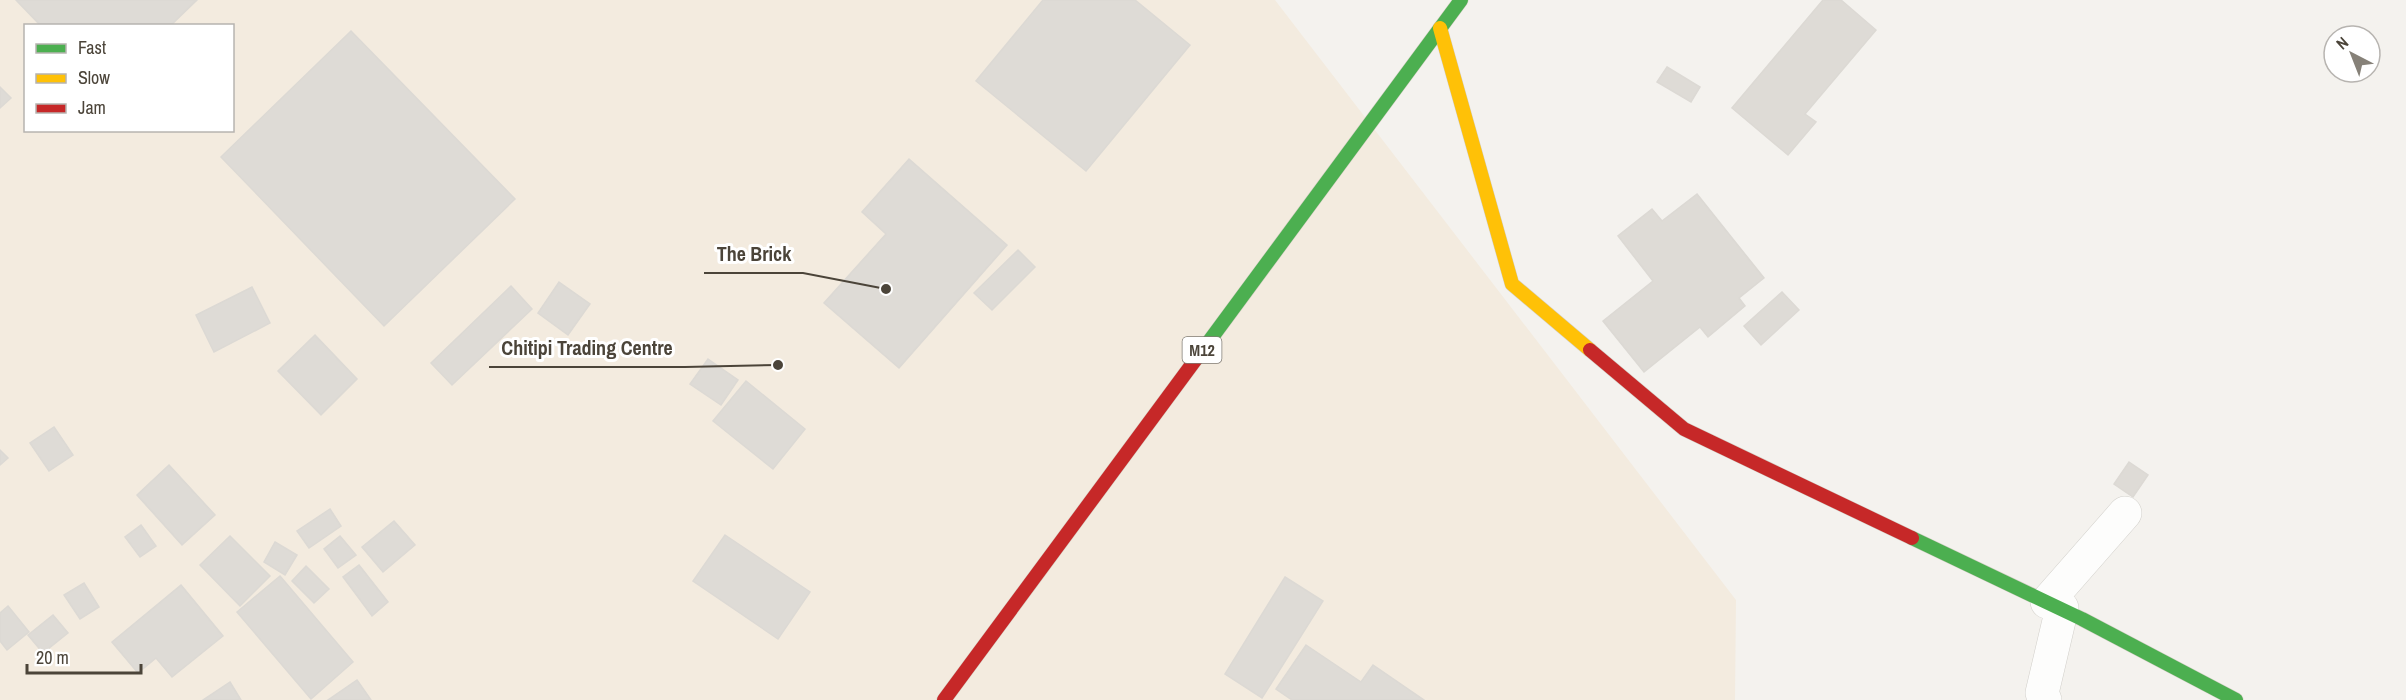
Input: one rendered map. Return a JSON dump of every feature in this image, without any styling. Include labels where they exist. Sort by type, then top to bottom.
[{"type":"main road","name":"M12","points":[[944,700],[1461,0]]},
{"type":"main road","points":[[1440,28],[1512,284],[1684,429],[2054,605],[2236,700]]},
{"type":"street","points":[[2045,700],[2042,693],[2054,605],[2125,513]]},
{"type":"shaded area","points":[[0,0],[1275,0],[1736,600],[1735,700],[0,700]]},
{"type":"building","points":[[16,0],[197,0],[172,24],[39,24]]},
{"type":"building","points":[[1043,0],[1135,0],[1190,45],[1086,171],[976,81]]},
{"type":"building","points":[[1823,0],[1841,0],[1876,30],[1805,114],[1816,122],[1788,155],[1732,108]]},
{"type":"building","points":[[351,31],[515,199],[384,326],[221,157]]},
{"type":"building","points":[[1667,67],[1700,87],[1691,102],[1657,82]]},
{"type":"building","points":[[0,87],[11,98],[0,108]]},
{"type":"building","points":[[909,159],[1007,245],[899,368],[824,303],[886,234],[862,212]]},
{"type":"building","points":[[1697,194],[1764,278],[1739,298],[1745,306],[1708,337],[1700,327],[1644,372],[1603,321],[1653,281],[1618,236],[1652,209],[1662,221]]},
{"type":"building","points":[[1018,250],[1035,267],[992,310],[974,293]]},
{"type":"building","points":[[559,282],[590,304],[568,335],[538,313]]},
{"type":"building","points":[[511,286],[532,309],[452,385],[431,363]]},
{"type":"building","points":[[252,287],[270,323],[214,352],[196,315]]},
{"type":"building","points":[[1782,292],[1799,310],[1761,345],[1744,326]]},
{"type":"building","points":[[315,335],[357,379],[321,415],[278,371]]},
{"type":"building","points":[[708,359],[738,380],[721,405],[690,384]]},
{"type":"building","points":[[746,381],[805,429],[773,469],[713,421]]},
{"type":"building","points":[[54,427],[73,455],[49,471],[30,443]]},
{"type":"building","points":[[0,450],[8,458],[0,465]]},
{"type":"building","points":[[2129,462],[2148,475],[2133,497],[2114,484]]},
{"type":"building","points":[[169,465],[215,515],[182,545],[137,495]]},
{"type":"building","points":[[330,509],[341,526],[309,548],[297,531]]},
{"type":"building","points":[[394,521],[415,545],[383,572],[362,547]]},
{"type":"building","points":[[141,525],[156,546],[140,557],[125,537]]},
{"type":"building","points":[[725,535],[810,592],[778,639],[693,581]]},
{"type":"building","points":[[230,536],[270,576],[240,606],[200,565]]},
{"type":"building","points":[[340,536],[356,555],[338,568],[324,549]]},
{"type":"building","points":[[275,542],[297,555],[285,575],[264,562]]},
{"type":"building","points":[[359,565],[388,602],[372,616],[343,577]]},
{"type":"building","points":[[306,566],[329,589],[314,603],[292,581]]},
{"type":"building","points":[[280,576],[353,662],[311,699],[237,612]]},
{"type":"building","points":[[1285,577],[1323,601],[1262,698],[1225,674]]},
{"type":"building","points":[[84,583],[99,607],[80,619],[64,595]]},
{"type":"building","points":[[181,585],[223,636],[172,677],[156,658],[138,673],[112,642]]},
{"type":"building","points":[[8,606],[29,632],[7,650],[0,641],[0,613]]},
{"type":"building","points":[[53,615],[68,633],[43,653],[28,635]]},
{"type":"building","points":[[1306,645],[1361,682],[1373,665],[1424,700],[1292,700],[1276,689]]},
{"type":"building","points":[[357,680],[371,700],[328,700]]},
{"type":"building","points":[[230,682],[241,700],[203,700]]},
{"type":"traffic: fast","points":[[1196,359],[1461,0]]},
{"type":"traffic: fast","points":[[1912,538],[2082,619],[2236,700]]},
{"type":"traffic: slow","points":[[1440,28],[1512,284],[1590,350]]},
{"type":"traffic: jam","points":[[1590,350],[1684,429],[1912,538]]},
{"type":"traffic: jam","points":[[944,700],[1196,359]]},
{"type":"place","name":"The Brick","points":[[886,289]]},
{"type":"place","name":"Chitipi Trading Centre","points":[[778,365]]}]
